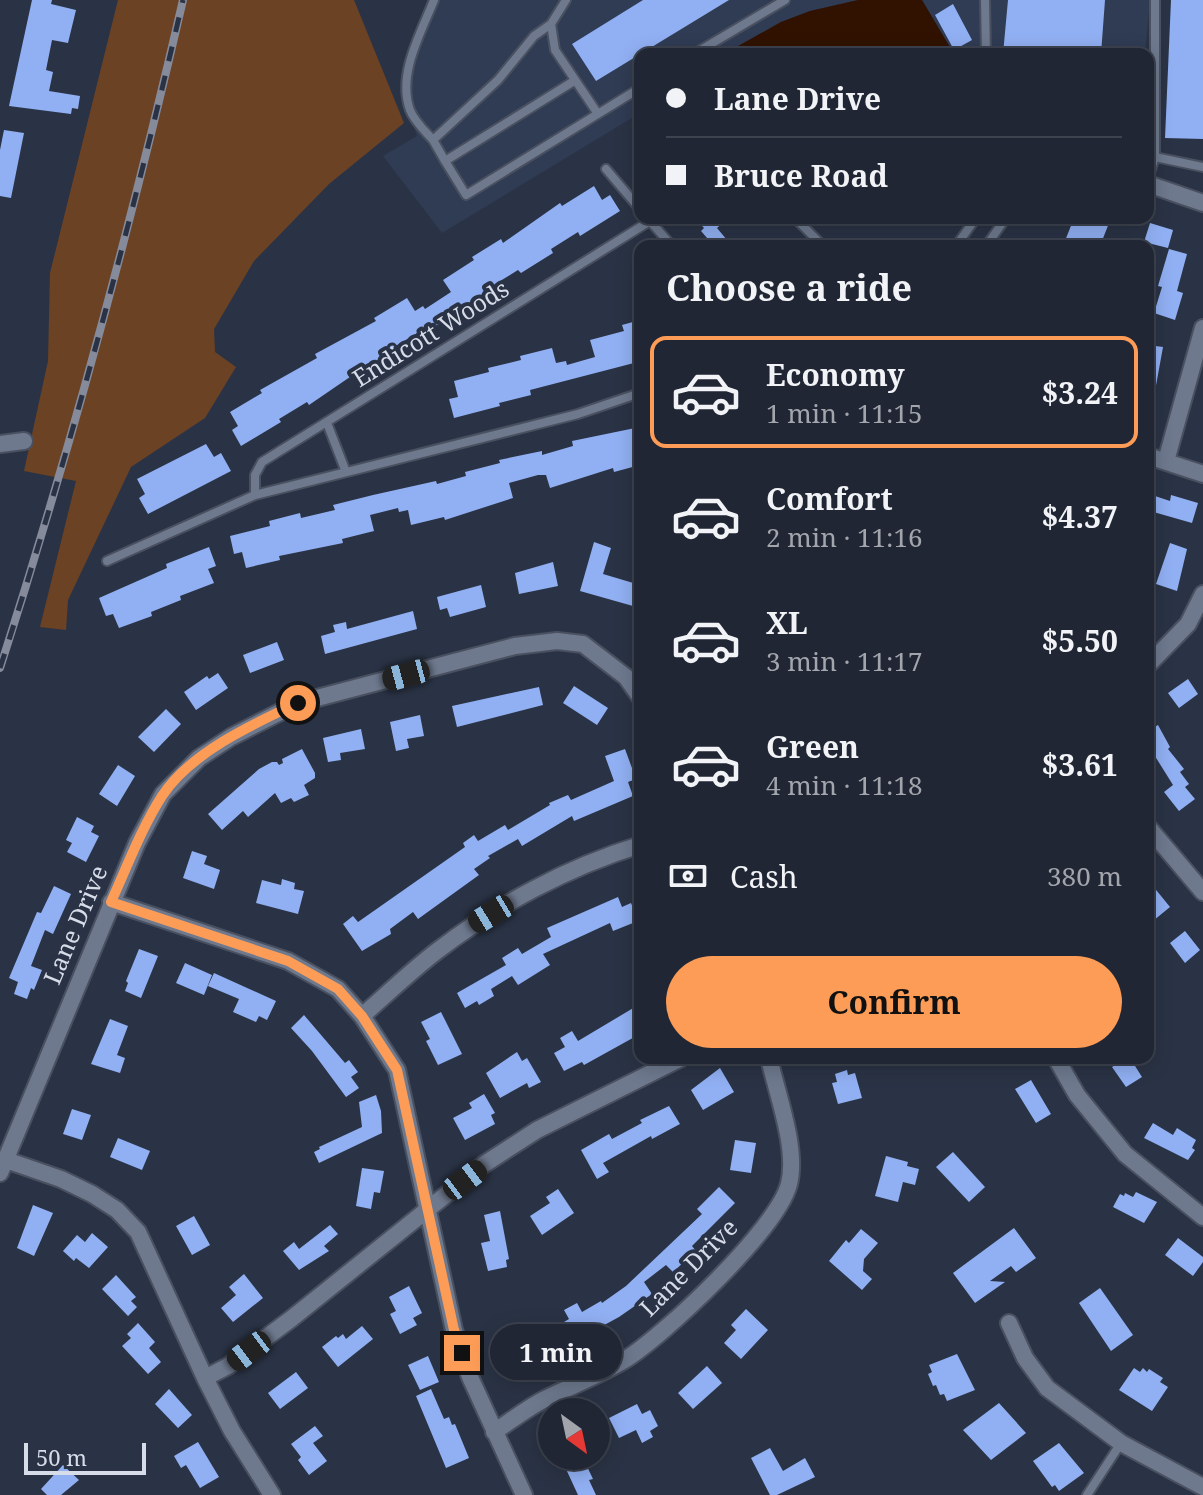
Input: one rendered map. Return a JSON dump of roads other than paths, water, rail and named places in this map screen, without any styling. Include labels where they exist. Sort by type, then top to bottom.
[{"type":"street","points":[[1154,183],[1203,203]]},
{"type":"street","points":[[1166,461],[1203,328]]},
{"type":"street","points":[[0,444],[24,441]]},
{"type":"street","points":[[1154,458],[1203,474]]},
{"type":"street","points":[[1154,659],[1188,624],[1203,594]]},
{"type":"street","name":"Lane Drive","points":[[3,1167],[111,902],[163,794],[199,758],[242,731],[298,703],[515,646],[557,641],[583,644],[626,677],[634,688]]},
{"type":"street","points":[[1154,834],[1203,892]]},
{"type":"street","points":[[362,1016],[436,952],[474,924],[545,884],[634,847]]},
{"type":"street","points":[[111,902],[288,961],[338,989],[362,1016],[397,1070],[454,1330],[470,1377],[524,1495]]},
{"type":"street","points":[[205,1378],[228,1366],[291,1319],[483,1165],[537,1130],[669,1064]]},
{"type":"street","name":"Lane Drive","points":[[494,1432],[544,1399],[591,1379],[626,1359],[667,1326],[732,1265],[774,1215],[789,1186],[792,1161],[770,1064]]},
{"type":"street","points":[[1059,1064],[1077,1095],[1125,1154],[1203,1217]]},
{"type":"street","points":[[3,1167],[61,1179],[117,1210],[138,1232],[232,1431],[272,1495]]},
{"type":"street","points":[[1009,1323],[1025,1358],[1047,1388],[1121,1443],[1203,1487]]},
{"type":"lane","points":[[434,0],[409,66],[406,90],[410,111],[433,140],[466,195],[634,92]]},
{"type":"lane","points":[[433,140],[498,80],[534,36],[551,24],[566,0]]},
{"type":"lane","points":[[704,48],[785,0]]},
{"type":"lane","points":[[985,0],[986,48]]},
{"type":"lane","points":[[1154,160],[1155,0]]},
{"type":"lane","points":[[551,24],[555,50],[598,114]]},
{"type":"lane","points":[[445,161],[574,81]]},
{"type":"lane","points":[[1155,157],[1203,167]]},
{"type":"lane","points":[[606,169],[634,202]]},
{"type":"lane","name":"Endicott Woods","points":[[255,495],[255,475],[262,462],[641,224]]},
{"type":"lane","name":"Endicott Woods","points":[[653,224],[667,240]]},
{"type":"lane","points":[[801,224],[817,240]]},
{"type":"lane","points":[[107,561],[255,495],[578,414],[634,395]]},
{"type":"lane","points":[[327,423],[346,472]]},
{"type":"lane","points":[[1087,1495],[1121,1443]]},
{"type":"railway","points":[[0,668],[99,336],[183,0]]}]
